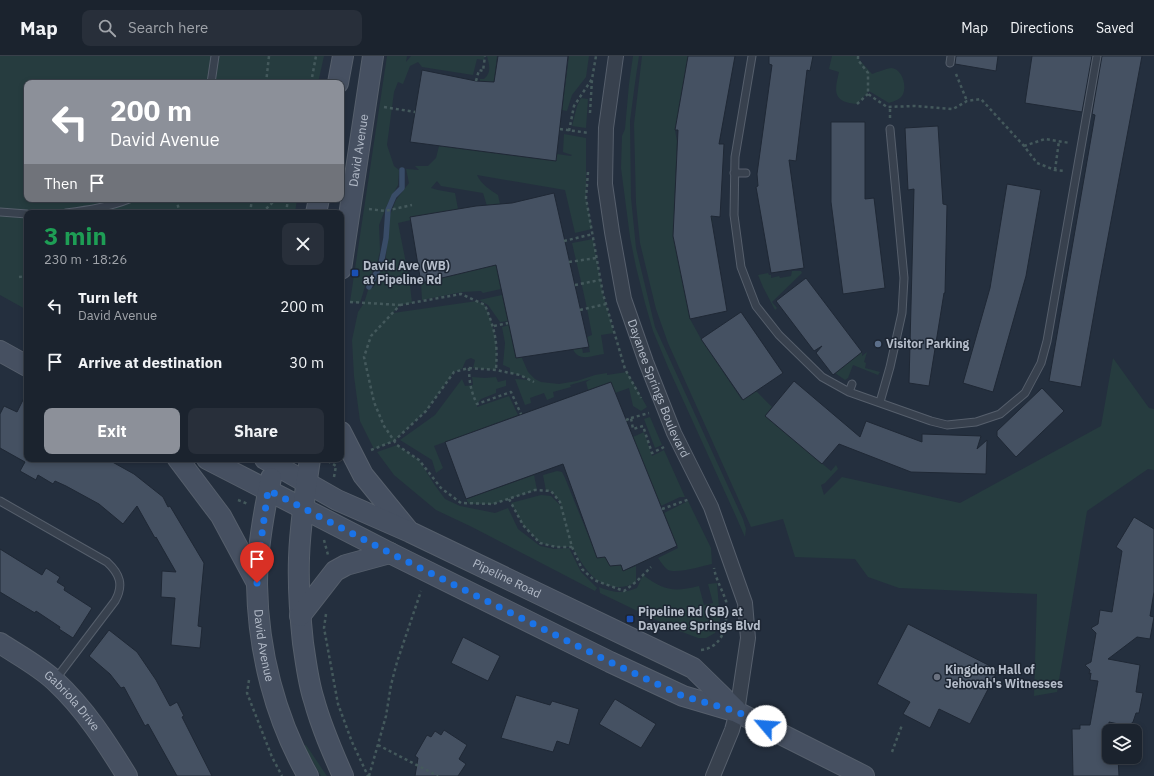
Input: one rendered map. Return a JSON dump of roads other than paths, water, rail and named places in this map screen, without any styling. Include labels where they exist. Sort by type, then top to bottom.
[{"type":"main road","points":[[339,80],[343,56]]},
{"type":"main road","name":"David Avenue","points":[[344,249],[373,56]]},
{"type":"main road","points":[[0,351],[24,364]]},
{"type":"main road","points":[[344,438],[363,476],[410,532]]},
{"type":"main road","points":[[180,462],[221,516],[257,583]]},
{"type":"main road","name":"Pipeline Road","points":[[213,462],[390,553],[610,662],[676,693],[738,712],[864,776]]},
{"type":"main road","name":"David Avenue","points":[[271,462],[257,583],[259,624],[267,670],[280,717],[295,753],[308,776]]},
{"type":"main road","name":"Pipeline Road","points":[[273,462],[337,500],[410,532],[693,668],[738,712]]},
{"type":"main road","points":[[317,462],[307,483],[303,508],[299,560],[300,616],[305,658],[313,699],[329,745],[343,776]]},
{"type":"main road","points":[[300,616],[335,571],[346,565],[390,553]]},
{"type":"main road","name":"Gabriola Drive","points":[[0,642],[55,680],[81,708],[104,738],[127,776]]},
{"type":"street","name":"Dayanee Springs Boulevard","points":[[616,56],[606,128],[605,184],[624,299],[646,362],[674,433],[711,507],[745,603],[748,638],[738,712],[713,776]]},
{"type":"lane","points":[[211,80],[215,56]]},
{"type":"lane","points":[[752,56],[735,157],[734,215],[741,267],[756,306],[779,335],[822,377],[849,392],[931,421],[947,425],[976,422],[1000,414],[1025,394],[1041,363],[1047,341],[1097,56]]},
{"type":"lane","points":[[880,402],[890,367],[902,313],[904,278],[890,129]]},
{"type":"lane","points":[[734,173],[746,173]]},
{"type":"lane","points":[[84,210],[109,206],[120,202]]},
{"type":"lane","points":[[0,212],[24,214]]},
{"type":"lane","points":[[849,392],[852,384]]},
{"type":"lane","points":[[0,501],[107,562],[119,575],[119,594],[115,601],[55,680]]},
{"type":"waterway","points":[[369,287],[381,264],[386,238],[388,210],[394,196],[402,188],[402,170]]},
{"type":"place","name":"David Ave (WB) at Pipeline Rd","points":[[355,273]]},
{"type":"place","name":"Visitor Parking","points":[[878,344]]},
{"type":"place","name":"Pipeline Rd (SB) at Dayanee Springs Blvd","points":[[630,619]]},
{"type":"place","name":"Kingdom Hall of Jehovah's Witnesses","points":[[937,677]]}]
